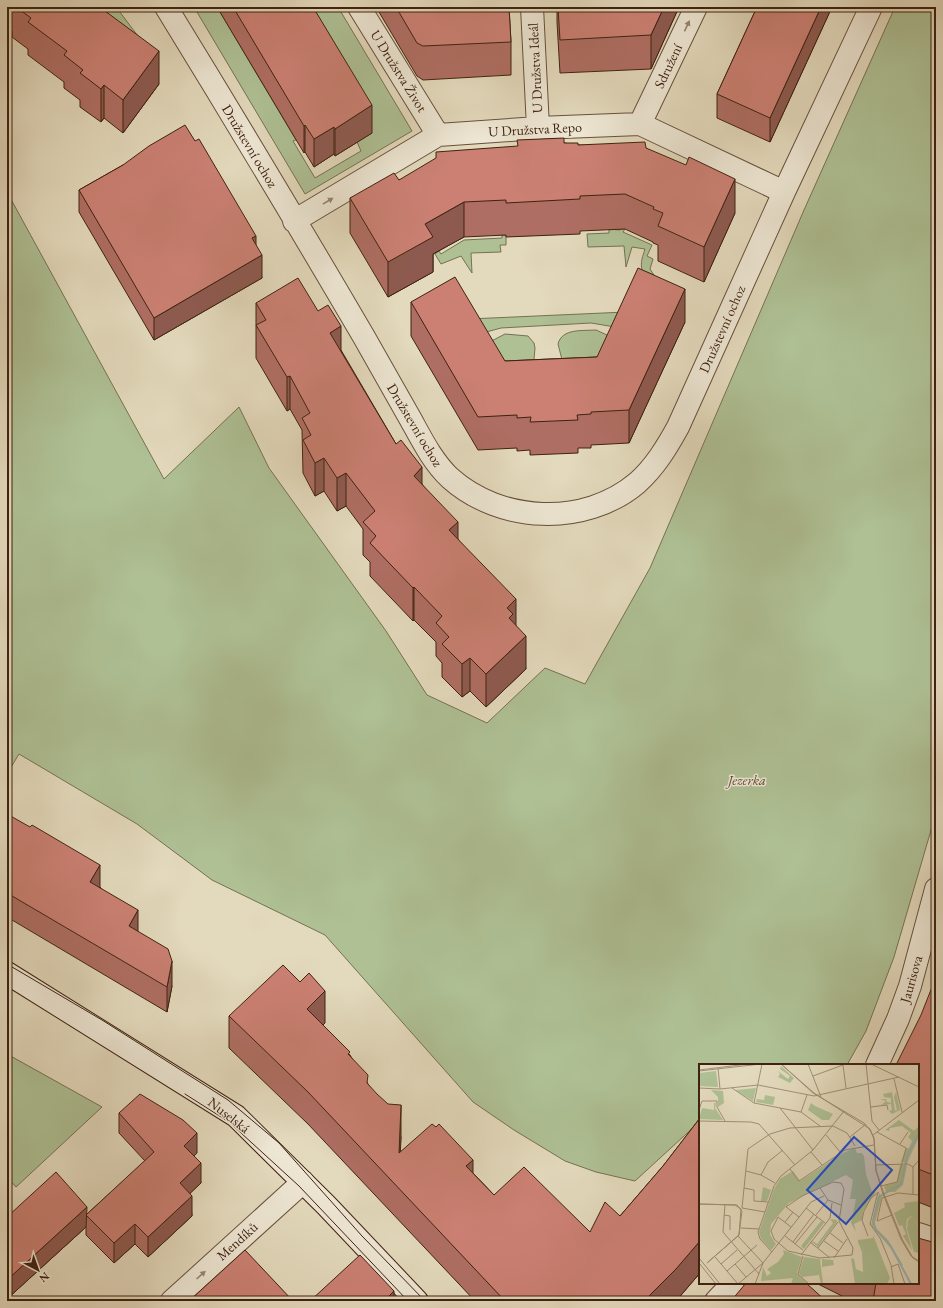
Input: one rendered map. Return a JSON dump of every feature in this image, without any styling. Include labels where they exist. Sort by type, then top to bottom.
[{"type":"street","name":"Družstevní ochoz","points":[[166,7],[363,337],[429,452],[444,471],[463,487],[482,499],[507,508],[535,514],[561,514],[604,503],[615,498],[636,483],[667,449],[784,192],[871,7]]},
{"type":"street","name":"U Družstva Život","points":[[359,7],[438,135]]},
{"type":"street","name":"U Družstva Ideál","points":[[532,7],[538,128]]},
{"type":"street","name":"Sdružení","points":[[640,124],[696,7]]},
{"type":"street","name":"U Družstva Repo","points":[[294,221],[438,135],[538,128],[640,124],[784,192]]},
{"type":"street","name":"Jaurisova","points":[[876,1064],[898,1019],[930,936],[936,889]]},
{"type":"street","name":"Nuselská","points":[[7,973],[236,1116],[303,1182],[417,1301]]},
{"type":"street","name":"Mendíků","points":[[172,1301],[303,1182]]},
{"type":"street","points":[[919,1234],[936,1240]]},
{"type":"street","points":[[716,1301],[733,1284]]},
{"type":"green space","points":[[94,7],[116,7],[144,44]]},
{"type":"green space","points":[[194,7],[217,7],[296,140],[293,141],[315,178],[361,151],[297,7],[338,7],[412,131],[305,194]]},
{"type":"green space","name":"Jezerka","points":[[895,7],[936,7],[936,304],[933,324],[936,330],[936,813],[894,957],[866,1031],[848,1064],[699,1064],[699,1126],[696,1125],[635,1181],[596,1172],[565,1161],[514,1130],[473,1102],[325,935],[212,880],[137,824],[19,754],[7,774],[7,192],[164,479],[239,407],[269,468],[386,631],[427,695],[487,723],[545,668],[585,684],[650,568],[804,210]]},
{"type":"green space","points":[[609,229],[625,229],[623,232],[652,245],[647,256],[653,259],[650,269],[654,275],[642,270],[641,267],[645,249],[632,247],[626,267],[624,246],[588,247],[587,234],[609,233]]},
{"type":"green space","points":[[502,235],[506,235],[506,245],[500,245],[501,252],[471,253],[472,273],[461,256],[441,264],[435,254],[439,251],[441,254],[464,240],[502,238]]},
{"type":"green space","points":[[626,312],[615,327],[591,323],[501,328],[479,334],[469,319]]},
{"type":"green space","points":[[596,330],[620,341],[570,391],[558,344],[560,339],[564,335],[574,331]]},
{"type":"green space","points":[[505,334],[528,336],[534,343],[535,348],[531,393],[478,348]]},
{"type":"green space","points":[[7,1054],[102,1107],[16,1187],[7,1177]]},
{"type":"building","points":[[16,7],[102,7],[101,8],[159,51],[123,100],[104,85],[101,89],[80,73],[83,70],[64,55],[67,51],[28,22],[31,18]]},
{"type":"building","points":[[233,7],[313,7],[372,105],[335,129],[334,127],[314,139],[305,125],[304,126]]},
{"type":"building","points":[[396,7],[509,7],[511,42],[423,46],[417,43]]},
{"type":"building","points":[[558,7],[664,7],[651,35],[560,40]]},
{"type":"building","points":[[757,7],[821,7],[770,118],[717,94]]},
{"type":"building","points":[[185,125],[195,141],[199,139],[256,236],[252,238],[262,255],[154,318],[79,190],[123,165],[149,146]]},
{"type":"building","points":[[564,138],[564,143],[578,143],[578,145],[645,142],[646,148],[686,165],[689,157],[735,179],[704,247],[658,226],[663,213],[653,209],[654,207],[625,194],[580,196],[580,199],[506,203],[506,200],[464,202],[425,224],[433,237],[388,262],[350,198],[394,173],[399,180],[436,158],[436,152],[518,146],[517,140]]},
{"type":"building","points":[[638,268],[685,289],[629,410],[591,412],[591,414],[577,415],[578,420],[530,422],[531,417],[517,418],[517,415],[478,417],[411,302],[455,277],[505,361],[597,357]]},
{"type":"building","points":[[298,278],[318,311],[328,305],[341,326],[330,333],[396,444],[401,440],[422,467],[414,476],[458,522],[449,530],[516,599],[507,608],[513,614],[509,618],[526,636],[486,674],[470,658],[462,664],[442,644],[449,637],[436,623],[442,616],[370,543],[376,536],[363,522],[375,511],[346,473],[337,478],[324,458],[315,463],[303,440],[311,435],[302,418],[310,413],[290,376],[287,377],[256,325],[266,320],[256,303]]},
{"type":"building","points":[[7,814],[30,827],[32,825],[100,865],[90,882],[138,910],[129,926],[168,949],[172,961],[167,987],[7,893]]},
{"type":"building","points":[[283,965],[300,982],[309,973],[325,991],[307,1009],[350,1052],[348,1054],[368,1075],[367,1083],[377,1094],[388,1104],[401,1105],[399,1153],[432,1124],[436,1127],[439,1124],[473,1160],[466,1166],[494,1195],[524,1167],[590,1232],[605,1202],[620,1216],[663,1166],[699,1119],[699,1242],[676,1269],[644,1301],[505,1301],[308,1092],[229,1016]]},
{"type":"building","points":[[936,977],[936,1176],[919,1169],[919,1064],[896,1064],[921,1015]]},
{"type":"building","points":[[140,1094],[183,1120],[197,1133],[184,1146],[201,1163],[180,1183],[192,1196],[148,1237],[135,1224],[114,1243],[86,1215],[154,1152],[119,1113]]},
{"type":"building","points":[[56,1172],[87,1207],[7,1280],[7,1217]]},
{"type":"building","points":[[919,1238],[936,1243],[936,1301],[873,1301],[876,1284],[919,1284]]},
{"type":"building","points":[[245,1250],[293,1301],[189,1301]]},
{"type":"building","points":[[360,1255],[394,1291],[384,1301],[310,1301]]},
{"type":"building","points":[[745,1284],[807,1284],[826,1301],[731,1301]]},
{"type":"building","points":[[58,1296],[63,1301],[52,1301]]},
{"type":"tram line","points":[[7,964],[102,1020],[228,1100],[279,1143],[362,1236],[425,1301]]},
{"type":"tram line","points":[[185,1094],[229,1122],[299,1186],[408,1301]]}]
